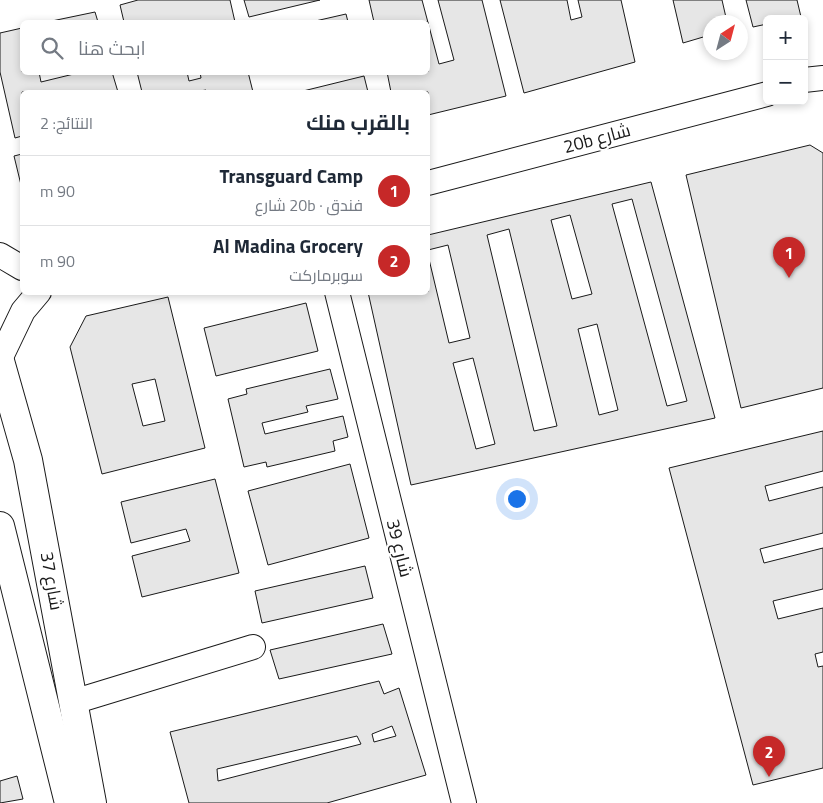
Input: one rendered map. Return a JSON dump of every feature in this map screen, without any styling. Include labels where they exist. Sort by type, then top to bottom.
[{"type":"street","points":[[808,80],[823,78]]},
{"type":"street","points":[[808,94],[823,95]]},
{"type":"street","name":"20b شارع","points":[[430,181],[763,95]]},
{"type":"street","points":[[0,255],[20,267]]},
{"type":"street","points":[[0,360],[23,311],[36,295]]},
{"type":"street","name":"شارع 39","points":[[338,295],[464,803]]},
{"type":"street","name":"شارع 37","points":[[0,360],[28,460],[92,803]]},
{"type":"street","name":"شارع 37","points":[[0,526],[68,803]]},
{"type":"street","points":[[73,702],[253,647]]},
{"type":"building","points":[[138,0],[230,0],[235,20],[124,20],[120,5]]},
{"type":"building","points":[[244,0],[320,0],[249,17]]},
{"type":"building","points":[[369,0],[422,0],[427,20],[374,20]]},
{"type":"building","points":[[438,0],[482,0],[506,96],[430,115],[430,90],[391,90],[388,75],[430,75],[430,30],[439,64],[454,60]]},
{"type":"building","points":[[500,0],[567,0],[571,20],[582,17],[578,0],[621,0],[635,62],[524,93]]},
{"type":"building","points":[[673,0],[722,0],[725,15],[703,15],[703,37],[683,43]]},
{"type":"building","points":[[746,0],[797,0],[801,15],[763,15],[763,25],[753,27]]},
{"type":"building","points":[[95,12],[97,20],[57,20]]},
{"type":"building","points":[[346,14],[348,20],[320,20]]},
{"type":"building","points":[[20,28],[20,75],[40,75],[41,82],[70,75],[113,75],[117,90],[20,90],[20,137],[15,138],[0,72],[0,33]]},
{"type":"building","points":[[138,75],[188,75],[189,81],[201,78],[200,75],[249,75],[252,90],[206,90],[142,90]]},
{"type":"building","points":[[364,76],[368,90],[307,90]]},
{"type":"building","points":[[810,145],[823,153],[823,388],[741,408],[686,175]]},
{"type":"building","points":[[20,154],[20,181],[14,156]]},
{"type":"building","points":[[651,182],[715,418],[411,485],[369,295],[430,295],[430,263],[449,343],[470,338],[448,245],[430,250],[430,235]],"holes":[[[632,199],[687,401],[667,406],[612,204]],[[570,215],[592,294],[572,299],[551,220]],[[509,229],[557,426],[534,431],[487,235]],[[597,324],[618,410],[599,415],[578,329]],[[473,358],[495,444],[476,449],[453,363]]]},
{"type":"building","points":[[168,297],[205,448],[102,474],[70,347],[86,316]],"holes":[[[155,379],[165,421],[143,426],[132,384]]]},
{"type":"building","points":[[306,303],[318,351],[216,376],[204,328]]},
{"type":"building","points":[[330,369],[338,399],[306,406],[308,412],[262,423],[265,434],[343,416],[348,437],[333,441],[335,451],[267,467],[266,462],[244,467],[228,399],[247,394],[246,389]]},
{"type":"building","points":[[823,431],[823,471],[765,486],[769,501],[823,487],[823,533],[760,549],[764,563],[823,548],[823,589],[773,601],[778,619],[823,608],[823,652],[815,654],[818,667],[823,666],[823,768],[753,785],[669,468]]},
{"type":"building","points":[[350,464],[369,538],[268,565],[248,491]]},
{"type":"building","points":[[215,479],[239,573],[142,597],[132,556],[190,541],[186,529],[131,543],[121,502]]},
{"type":"building","points":[[365,566],[373,598],[262,623],[255,591]]},
{"type":"building","points":[[383,624],[392,654],[279,679],[270,650]]},
{"type":"building","points":[[379,681],[384,694],[399,688],[426,775],[327,803],[189,803],[170,732]],"holes":[[[392,726],[396,736],[374,742],[372,734]],[[357,736],[361,744],[218,781],[217,769]]]},
{"type":"building","points":[[17,776],[23,799],[0,803],[0,781]]},
{"type":"place","name":"Transguard Camp","points":[[789,278]]},
{"type":"place","name":"Al Madina Grocery","points":[[769,777]]}]
